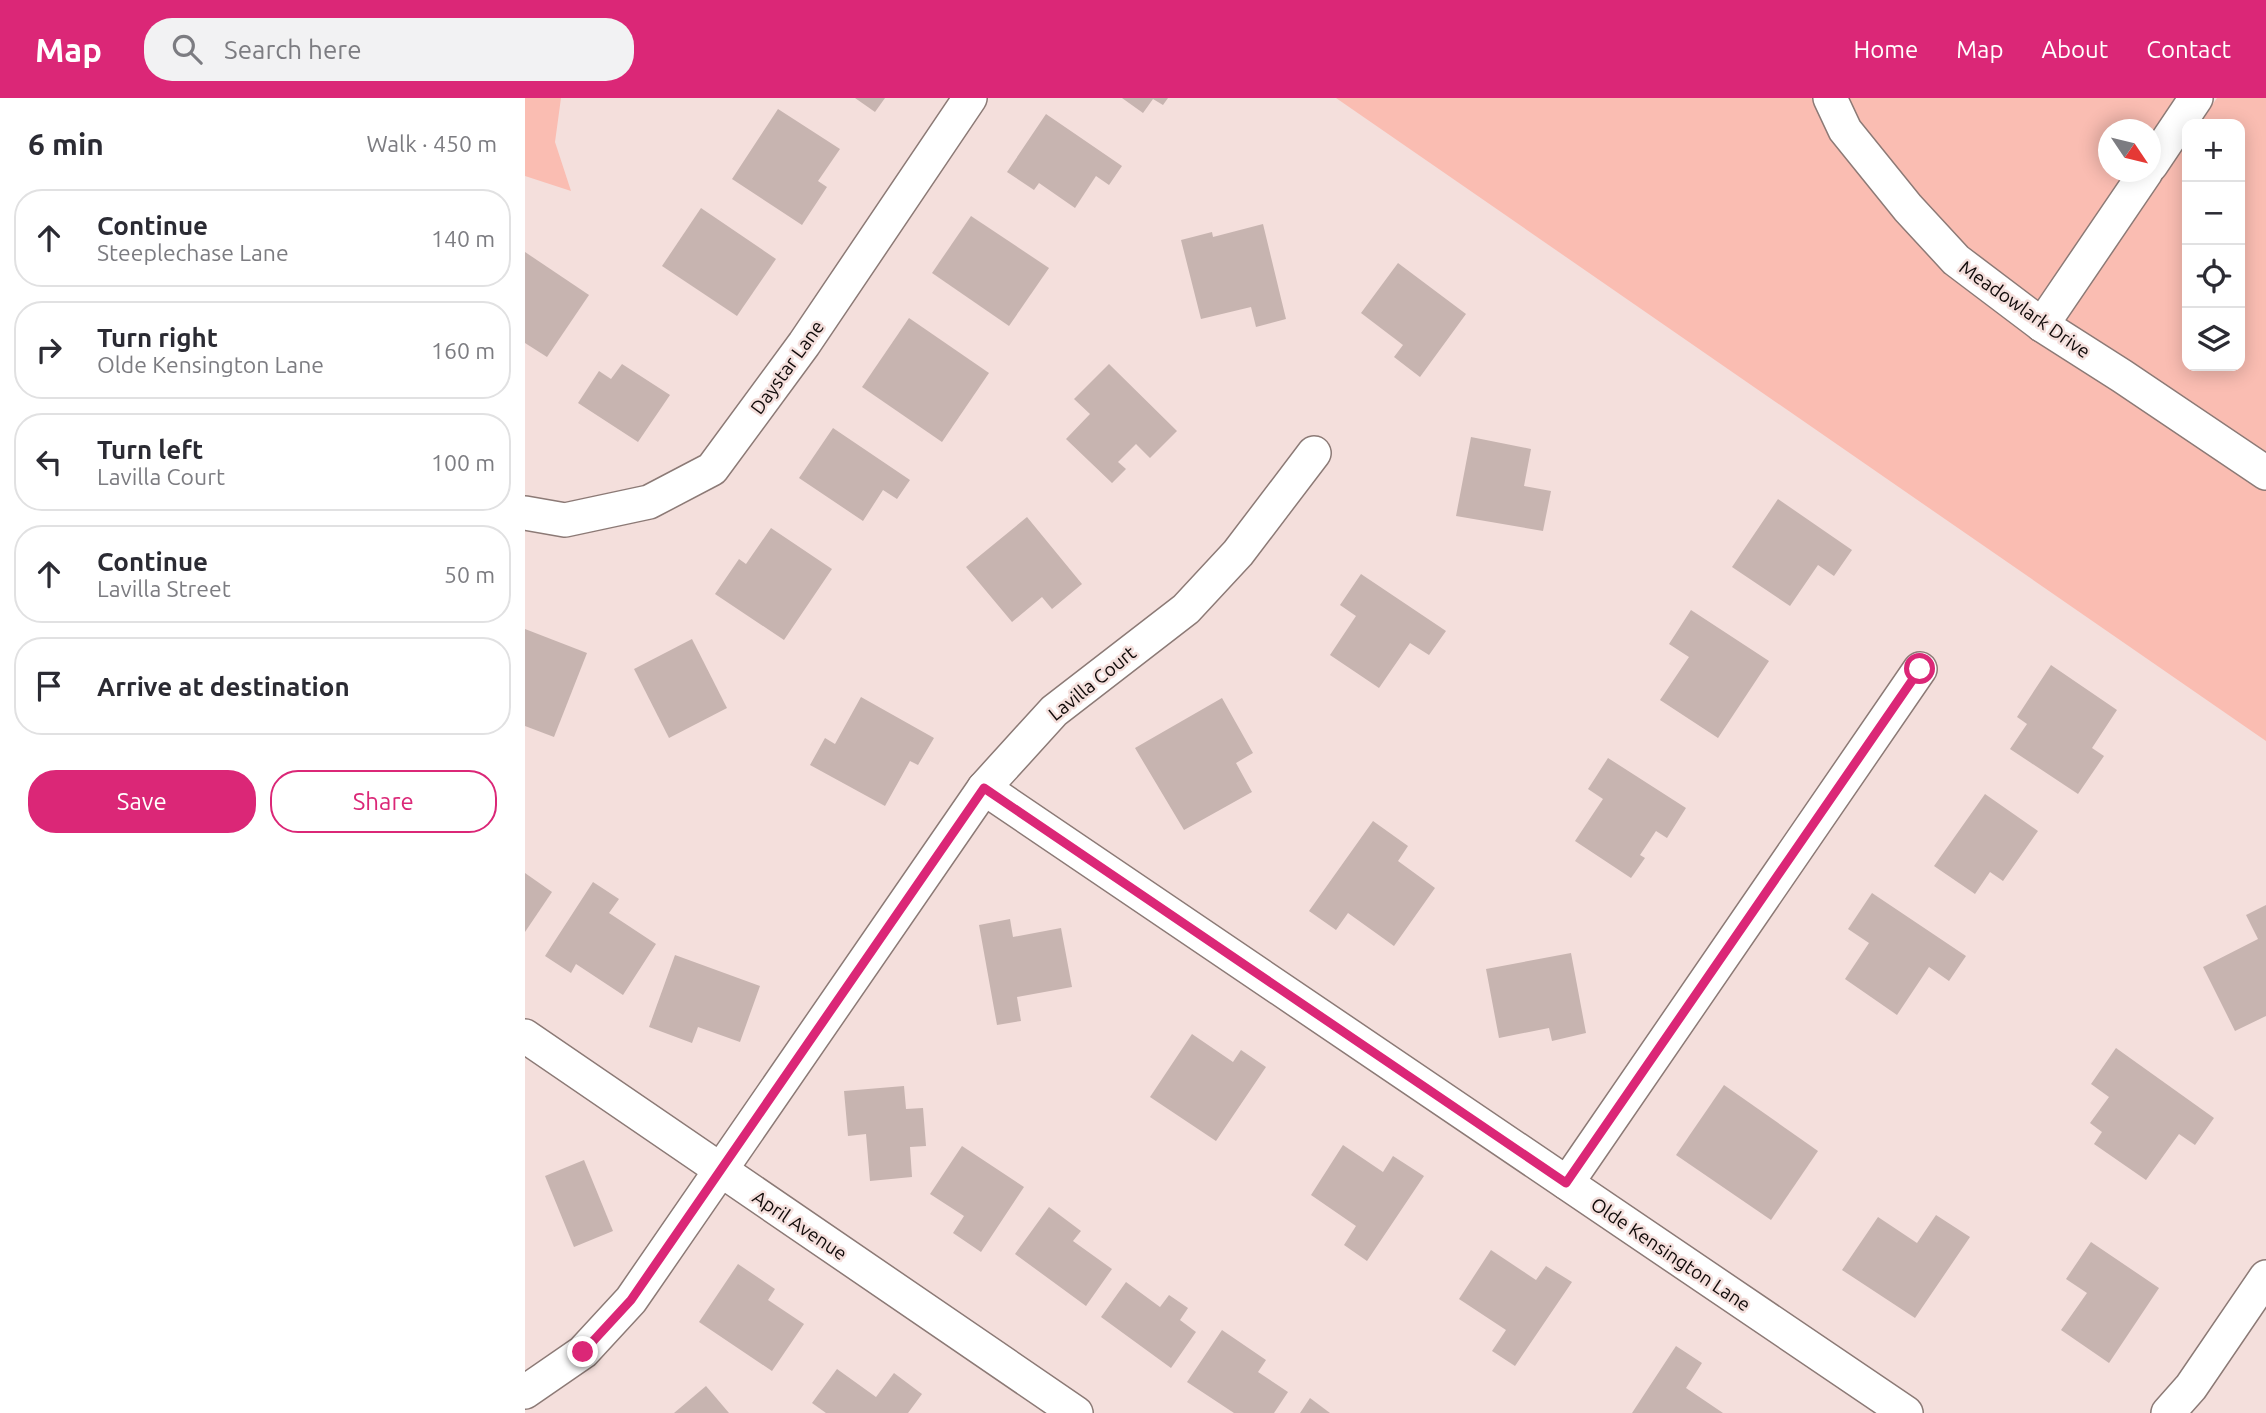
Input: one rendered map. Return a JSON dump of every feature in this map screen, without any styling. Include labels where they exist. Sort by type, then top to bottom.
[{"type":"street","name":"Daystar Lane","points":[[525,513],[565,520],[649,502],[712,469],[804,344],[969,98]]},
{"type":"street","name":"Meadowlark Drive","points":[[1830,98],[1845,130],[1908,208],[1956,260],[2042,325],[2266,473]]},
{"type":"street","points":[[2161,150],[2196,98]]},
{"type":"street","points":[[2042,325],[2139,182]]},
{"type":"street","name":"Lavilla Court","points":[[525,1392],[583,1352],[631,1300],[984,788],[1054,711],[1186,609],[1238,553],[1314,453]]},
{"type":"street","points":[[1566,1183],[1920,669]]},
{"type":"street","name":"Olde Kensington Lane","points":[[984,788],[1906,1413]]},
{"type":"street","name":"April Avenue","points":[[525,1036],[1076,1413]]},
{"type":"street","points":[[2168,1413],[2191,1387],[2266,1276]]},
{"type":"shaded area","points":[[525,98],[561,98],[555,142],[571,191],[525,176]]},
{"type":"shaded area","points":[[1336,98],[1813,98],[1830,135],[2114,388],[2266,491],[2266,741]]},
{"type":"shaded area","points":[[1848,98],[2175,98],[2161,120],[2098,119],[2098,182],[2119,182],[2037,302],[1967,249],[1920,200],[1859,123]]},
{"type":"shaded area","points":[[2217,98],[2266,98],[2266,455],[2065,322],[2182,149],[2182,371],[2245,371],[2245,119],[2202,119]]},
{"type":"building","points":[[855,98],[885,98],[875,112]]},
{"type":"building","points":[[1122,98],[1168,98],[1163,105],[1153,99],[1143,113]]},
{"type":"building","points":[[778,109],[840,149],[818,181],[827,187],[802,225],[732,179]]},
{"type":"building","points":[[1046,114],[1122,166],[1109,185],[1096,176],[1075,208],[1039,183],[1034,190],[1007,172]]},
{"type":"building","points":[[701,208],[776,259],[737,316],[662,266]]},
{"type":"building","points":[[971,216],[1049,268],[1009,326],[932,273]]},
{"type":"building","points":[[1263,224],[1286,319],[1256,327],[1251,307],[1201,319],[1181,240],[1212,232],[1213,237]]},
{"type":"building","points":[[525,252],[589,295],[547,357],[525,343]]},
{"type":"building","points":[[1398,263],[1466,314],[1420,377],[1394,357],[1403,345],[1361,313]]},
{"type":"building","points":[[909,318],[989,373],[942,442],[862,387]]},
{"type":"building","points":[[622,364],[670,395],[638,442],[578,403],[599,371],[611,379]]},
{"type":"building","points":[[1109,364],[1177,431],[1150,458],[1136,444],[1118,462],[1126,469],[1112,483],[1066,439],[1090,414],[1074,399]]},
{"type":"building","points":[[833,428],[910,480],[897,499],[883,490],[863,521],[799,478]]},
{"type":"building","points":[[1471,437],[1531,449],[1524,486],[1551,491],[1543,531],[1456,516]]},
{"type":"building","points":[[1778,499],[1852,550],[1834,576],[1818,565],[1790,606],[1732,567]]},
{"type":"building","points":[[1027,517],[1082,584],[1052,609],[1042,597],[1012,622],[966,567]]},
{"type":"building","points":[[771,528],[832,569],[784,640],[715,594],[739,559],[746,564]]},
{"type":"building","points":[[1361,574],[1446,631],[1429,655],[1410,643],[1379,688],[1330,655],[1356,616],[1340,605]]},
{"type":"building","points":[[1691,610],[1769,661],[1718,738],[1660,700],[1689,657],[1669,644]]},
{"type":"building","points":[[525,629],[587,653],[554,737],[525,726]]},
{"type":"building","points":[[692,639],[727,708],[669,738],[634,669]]},
{"type":"building","points":[[2051,665],[2117,710],[2092,748],[2104,756],[2078,794],[2010,749],[2027,724],[2017,717]]},
{"type":"building","points":[[861,697],[934,738],[918,765],[910,761],[885,806],[810,765],[825,738],[835,744]]},
{"type":"building","points":[[1222,698],[1253,753],[1236,763],[1252,792],[1184,830],[1135,748]]},
{"type":"building","points":[[1608,758],[1686,808],[1667,838],[1656,831],[1640,855],[1645,858],[1631,878],[1575,841],[1603,799],[1588,789]]},
{"type":"building","points":[[1985,794],[2038,831],[2003,881],[1990,872],[1975,894],[1934,866]]},
{"type":"building","points":[[1373,821],[1408,846],[1398,861],[1435,888],[1394,946],[1348,913],[1336,930],[1309,911]]},
{"type":"building","points":[[525,873],[552,892],[525,932]]},
{"type":"building","points":[[593,882],[619,899],[609,913],[656,944],[623,995],[576,964],[571,973],[545,956]]},
{"type":"building","points":[[1872,893],[1966,956],[1949,981],[1929,967],[1897,1015],[1845,979],[1869,943],[1848,929]]},
{"type":"building","points":[[2266,905],[2266,1016],[2235,1031],[2203,967],[2258,939],[2246,915]]},
{"type":"building","points":[[1010,919],[1013,937],[1061,928],[1072,987],[1017,997],[1021,1021],[997,1025],[979,925]]},
{"type":"building","points":[[1571,953],[1586,1033],[1552,1041],[1549,1028],[1499,1038],[1486,969]]},
{"type":"building","points":[[675,955],[760,986],[740,1042],[698,1027],[692,1043],[649,1027]]},
{"type":"building","points":[[1192,1034],[1233,1062],[1241,1050],[1266,1067],[1216,1141],[1150,1097]]},
{"type":"building","points":[[2116,1048],[2214,1118],[2195,1145],[2179,1134],[2146,1180],[2094,1144],[2102,1132],[2090,1123],[2109,1097],[2091,1084]]},
{"type":"building","points":[[1724,1085],[1818,1151],[1771,1220],[1676,1155]]},
{"type":"building","points":[[904,1086],[906,1109],[923,1108],[926,1146],[910,1147],[912,1177],[870,1181],[866,1134],[848,1136],[844,1091]]},
{"type":"building","points":[[1343,1145],[1383,1172],[1393,1156],[1424,1176],[1367,1261],[1344,1245],[1356,1226],[1311,1195]]},
{"type":"building","points":[[962,1146],[1024,1187],[981,1252],[953,1233],[964,1216],[930,1194]]},
{"type":"building","points":[[584,1160],[613,1231],[574,1247],[545,1176]]},
{"type":"building","points":[[1049,1207],[1081,1231],[1073,1241],[1112,1269],[1086,1306],[1015,1254]]},
{"type":"building","points":[[1936,1215],[1970,1237],[1915,1318],[1842,1270],[1878,1217],[1917,1243]]},
{"type":"building","points":[[2091,1242],[2159,1288],[2109,1363],[2061,1330],[2087,1293],[2066,1279]]},
{"type":"building","points":[[1491,1250],[1536,1280],[1546,1266],[1572,1282],[1515,1366],[1492,1351],[1506,1330],[1459,1299]]},
{"type":"building","points":[[738,1264],[775,1289],[768,1300],[804,1324],[772,1371],[699,1322]]},
{"type":"building","points":[[1126,1282],[1160,1307],[1169,1295],[1188,1308],[1180,1320],[1196,1332],[1171,1368],[1101,1317]]},
{"type":"building","points":[[1222,1330],[1266,1360],[1258,1372],[1288,1392],[1274,1413],[1234,1413],[1187,1382]]},
{"type":"building","points":[[1676,1346],[1702,1363],[1686,1388],[1723,1413],[1632,1413]]},
{"type":"building","points":[[837,1369],[876,1397],[894,1373],[922,1394],[908,1413],[826,1413],[812,1403]]},
{"type":"building","points":[[706,1386],[729,1413],[674,1413]]},
{"type":"building","points":[[1310,1398],[1330,1413],[1300,1413]]},
{"type":"route","points":[[583,1352],[631,1300],[984,788],[1566,1183],[1920,669]]}]
